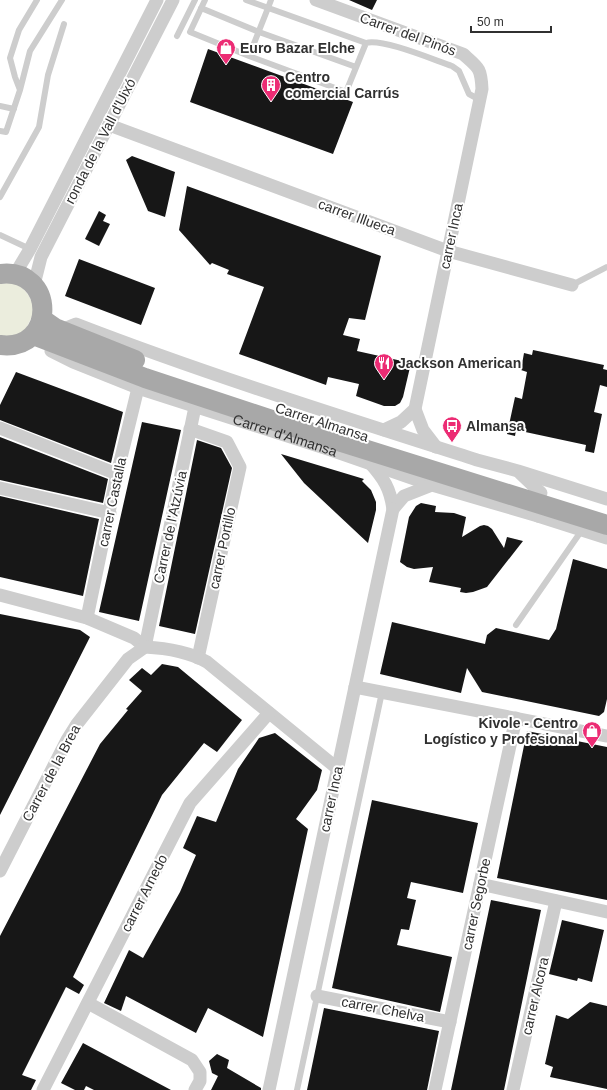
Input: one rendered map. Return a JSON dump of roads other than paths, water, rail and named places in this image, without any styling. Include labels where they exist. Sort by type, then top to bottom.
[{"type":"main road","points":[[3,348],[16,345],[26,340],[38,330],[42,302],[34,285],[22,276],[8,274]]},
{"type":"main road","name":"Carrer Almansa","points":[[38,330],[55,328],[149,365],[541,493],[607,512]]},
{"type":"main road","name":"Carrer d'Almansa","points":[[38,330],[145,378],[284,424],[607,525]]},
{"type":"street","name":"ronda de la Vall d'Uixó","points":[[8,274],[30,249],[156,0]]},
{"type":"street","name":"ronda de la Vall d'Uixó","points":[[34,285],[41,257],[173,0]]},
{"type":"street","name":"Carrer del Pinós","points":[[316,0],[463,54],[475,65]]},
{"type":"street","name":"carrer Inca","points":[[414,409],[482,89],[482,74],[475,65]]},
{"type":"street","name":"carrer Illueca","points":[[109,125],[448,251],[572,285]]},
{"type":"street","points":[[61,330],[76,324],[137,348],[226,379],[477,460],[518,471],[607,499]]},
{"type":"street","name":"Carrer d'Almansa","points":[[38,330],[48,349],[67,359],[138,388],[370,463],[432,485],[607,538]]},
{"type":"street","name":"carrer Castalla","points":[[87,618],[117,474],[138,388]]},
{"type":"street","name":"Carrer de l'Atzúvia","points":[[145,647],[195,407]]},
{"type":"street","points":[[384,430],[401,422],[414,409],[423,430],[436,447]]},
{"type":"street","points":[[0,428],[117,474]]},
{"type":"street","name":"Carrer d'Almansa","points":[[190,428],[227,442]]},
{"type":"street","name":"carrer Portillo","points":[[198,658],[240,467],[227,442]]},
{"type":"street","points":[[370,463],[380,474],[390,493],[393,509]]},
{"type":"street","points":[[518,471],[541,493]]},
{"type":"street","points":[[393,509],[404,496],[432,485]]},
{"type":"street","points":[[0,488],[110,513]]},
{"type":"street","name":"Carrer d'Almansa","points":[[518,497],[538,516]]},
{"type":"street","name":"carrer Inca","points":[[269,1090],[393,509]]},
{"type":"street","points":[[0,595],[87,618],[134,638],[145,647],[172,650],[198,658],[215,669],[338,769]]},
{"type":"street","name":"Carrer de la Brea","points":[[0,871],[67,740],[77,724],[128,659],[145,647]]},
{"type":"street","points":[[355,687],[607,736]]},
{"type":"street","name":"carrer Arnedo","points":[[43,1090],[190,803],[269,713]]},
{"type":"street","name":"carrer Segorbe","points":[[435,1090],[516,718]]},
{"type":"street","points":[[480,884],[607,912]]},
{"type":"street","name":"carrer Alcora","points":[[513,1090],[556,901]]},
{"type":"street","name":"carrer Chelva","points":[[317,996],[450,1022]]},
{"type":"street","points":[[88,1003],[192,1060],[200,1072],[200,1081],[195,1090]]},
{"type":"lane","points":[[20,90],[10,58],[19,30],[37,0]]},
{"type":"lane","points":[[0,131],[6,132],[20,90],[30,51],[62,0]]},
{"type":"lane","points":[[177,36],[195,0]]},
{"type":"lane","points":[[205,0],[190,32],[249,56],[346,92],[366,43]]},
{"type":"lane","points":[[246,0],[366,43],[372,41],[387,44],[452,66],[459,71],[469,94],[480,100]]},
{"type":"lane","points":[[249,56],[271,0]]},
{"type":"lane","points":[[201,8],[259,32],[356,67]]},
{"type":"lane","points":[[0,197],[39,127],[48,75],[64,24]]},
{"type":"lane","points":[[0,106],[14,109]]},
{"type":"lane","points":[[0,235],[30,249]]},
{"type":"lane","name":"carrer Illueca","points":[[572,285],[607,267]]},
{"type":"lane","points":[[516,625],[582,530]]},
{"type":"lane","points":[[297,1090],[382,692]]},
{"type":"place","name":"Euro Bazar Elche","points":[[226,65]]},
{"type":"place","name":"Centro comercial Carrús","points":[[271,102]]},
{"type":"place","name":"Jackson American","points":[[384,380]]},
{"type":"place","name":"Almansa","points":[[452,443]]},
{"type":"place","name":"Kivole - Centro Logístico y Profesional","points":[[592,748]]}]
